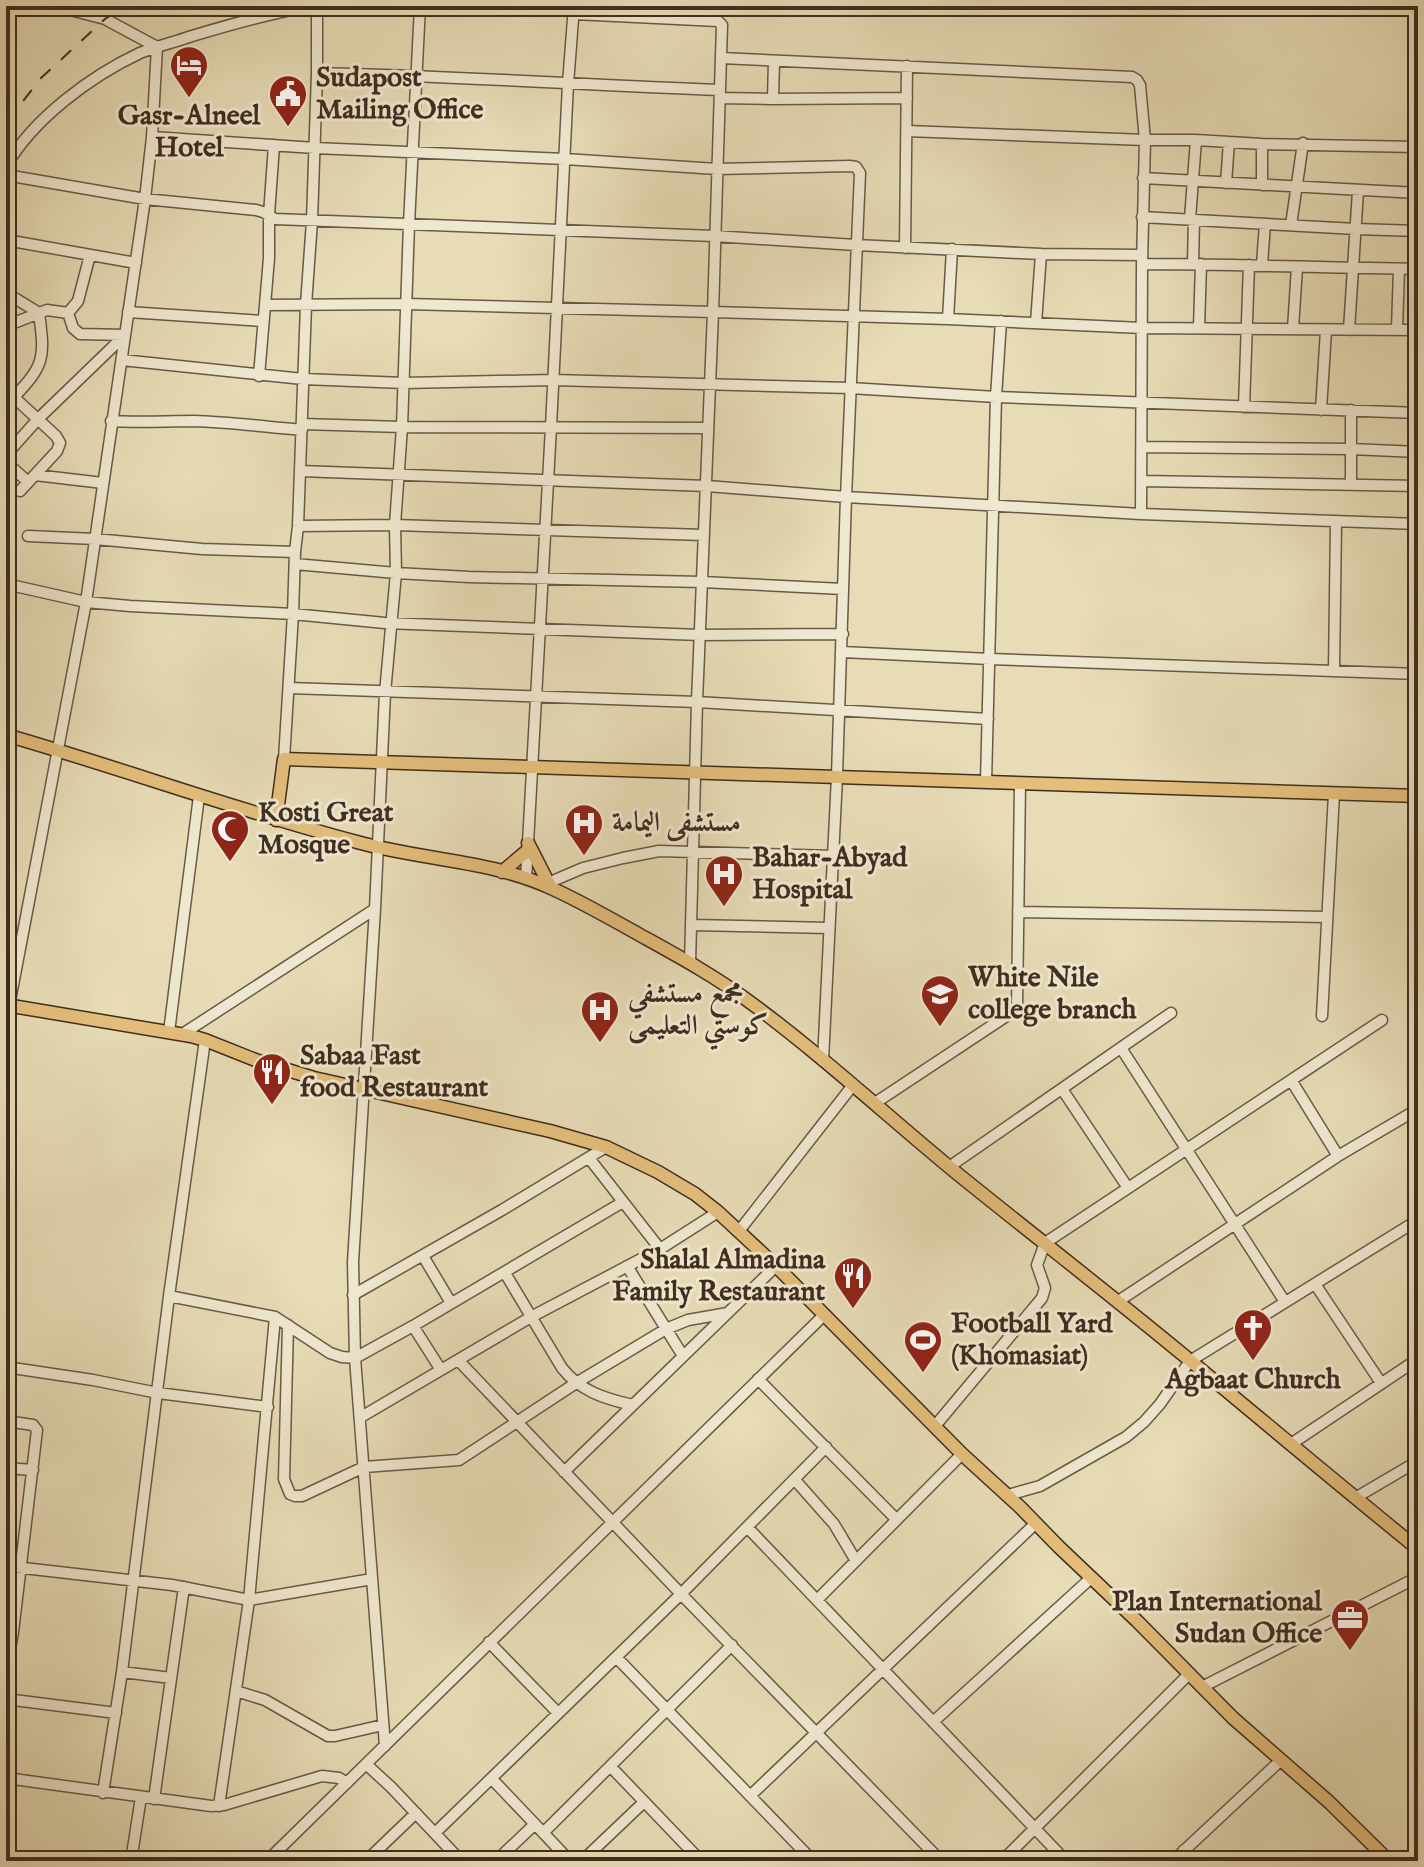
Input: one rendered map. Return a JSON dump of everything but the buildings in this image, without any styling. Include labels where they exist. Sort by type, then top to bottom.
[{"type":"main road","points":[[6,735],[276,820],[376,848],[469,863],[550,886],[690,963],[746,999],[853,1085],[949,1167],[1418,1549]]},
{"type":"main road","points":[[276,820],[284,759],[1418,796]]},
{"type":"main road","points":[[502,872],[523,856],[528,847]]},
{"type":"main road","points":[[528,847],[550,886]]},
{"type":"main road","points":[[8,1006],[175,1033],[205,1040],[285,1070],[364,1091],[540,1128],[606,1147],[695,1194],[776,1266],[962,1454],[1008,1495],[1244,1729],[1329,1802],[1389,1861]]},
{"type":"street","points":[[55,6],[105,19],[157,47]]},
{"type":"street","points":[[6,166],[39,124],[75,93],[122,62],[157,47],[239,22],[311,6]]},
{"type":"street","points":[[284,759],[312,221],[317,6]]},
{"type":"street","points":[[385,1746],[355,1358],[353,1262],[385,693],[396,573],[395,525],[420,6]]},
{"type":"street","points":[[526,879],[574,10],[718,21],[722,25],[720,94],[690,963]]},
{"type":"street","points":[[8,1006],[86,602],[145,199],[157,47]]},
{"type":"street","points":[[721,58],[1132,77],[1137,80],[1145,140],[1141,514]]},
{"type":"street","points":[[773,99],[774,61]]},
{"type":"street","points":[[905,248],[907,66]]},
{"type":"street","points":[[317,73],[417,75],[773,99],[907,98]]},
{"type":"street","points":[[907,131],[1418,147]]},
{"type":"street","points":[[152,137],[717,169],[856,167],[860,173],[855,316],[823,1061]]},
{"type":"street","points":[[1196,140],[1192,220],[1199,328]]},
{"type":"street","points":[[1226,183],[1229,142]]},
{"type":"street","points":[[1291,225],[1303,143]]},
{"type":"street","points":[[1262,144],[1262,185]]},
{"type":"street","points":[[259,376],[274,145]]},
{"type":"street","points":[[6,175],[145,199],[250,209],[275,219],[714,236],[1197,264],[1399,269],[1417,269],[1418,200]]},
{"type":"street","points":[[1143,178],[1418,193]]},
{"type":"street","points":[[1349,330],[1358,191]]},
{"type":"street","points":[[1142,217],[1418,231]]},
{"type":"street","points":[[1262,264],[1265,224]]},
{"type":"street","points":[[6,240],[136,263]]},
{"type":"street","points":[[948,319],[952,249]]},
{"type":"street","points":[[1036,323],[1041,254]]},
{"type":"street","points":[[68,313],[78,301],[90,255]]},
{"type":"street","points":[[1244,407],[1249,265]]},
{"type":"street","points":[[1293,329],[1297,267]]},
{"type":"street","points":[[1397,329],[1399,269]]},
{"type":"street","points":[[6,295],[39,313]]},
{"type":"street","points":[[265,305],[407,304],[948,319],[1142,328],[1418,330]]},
{"type":"street","points":[[6,326],[47,310],[68,313]]},
{"type":"street","points":[[128,312],[263,321]]},
{"type":"street","points":[[28,482],[57,451],[60,443],[24,406],[9,400],[35,375],[43,349],[39,313]]},
{"type":"street","points":[[68,313],[73,328],[80,334],[125,335]]},
{"type":"street","points":[[986,781],[996,397],[1001,321]]},
{"type":"street","points":[[1321,410],[1326,330]]},
{"type":"street","points":[[6,455],[38,419],[125,335]]},
{"type":"street","points":[[122,360],[303,379],[404,383],[553,380],[850,388],[996,397],[1418,413]]},
{"type":"street","points":[[1351,410],[1351,485]]},
{"type":"street","points":[[111,421],[196,421],[302,427],[708,428]]},
{"type":"street","points":[[1142,447],[1418,452]]},
{"type":"street","points":[[6,462],[28,482],[103,483]]},
{"type":"street","points":[[300,471],[707,486],[1141,514],[1418,524]]},
{"type":"street","points":[[1142,481],[1418,486]]},
{"type":"street","points":[[1334,671],[1336,522]]},
{"type":"street","points":[[298,526],[395,525],[704,535]]},
{"type":"street","points":[[28,536],[95,539],[295,558],[396,573],[843,589]]},
{"type":"street","points":[[6,584],[86,602],[392,623],[700,635],[843,634]]},
{"type":"street","points":[[842,652],[1418,674]]},
{"type":"street","points":[[289,688],[697,702],[988,719]]},
{"type":"street","points":[[875,1103],[1017,1009],[1020,783]]},
{"type":"street","points":[[1322,1016],[1334,794]]},
{"type":"street","points":[[175,1033],[199,796]]},
{"type":"street","points":[[550,886],[567,873],[659,851],[833,856]]},
{"type":"street","points":[[175,1033],[375,909]]},
{"type":"street","points":[[1018,912],[1326,917]]},
{"type":"street","points":[[691,925],[829,928]]},
{"type":"street","points":[[949,1167],[1171,1013]]},
{"type":"street","points":[[935,1426],[1042,1298],[1045,1288],[1037,1265],[1045,1243],[1382,1020]]},
{"type":"street","points":[[103,1793],[135,1581],[169,1296],[205,1040]]},
{"type":"street","points":[[1121,1048],[1285,1302]]},
{"type":"street","points":[[1291,1080],[1338,1156]]},
{"type":"street","points":[[739,1231],[853,1085]]},
{"type":"street","points":[[1062,1089],[1128,1188]]},
{"type":"street","points":[[1117,1302],[1338,1156],[1418,1109]]},
{"type":"street","points":[[353,1295],[606,1147]]},
{"type":"street","points":[[589,1158],[660,1249]]},
{"type":"street","points":[[169,1296],[275,1317],[330,1353],[355,1358],[623,1202]]},
{"type":"street","points":[[361,1417],[531,1317],[660,1249],[718,1212]]},
{"type":"street","points":[[1008,1495],[1040,1486],[1126,1437],[1160,1404],[1190,1361],[1418,1220]]},
{"type":"street","points":[[423,1256],[451,1303]]},
{"type":"street","points":[[627,1266],[683,1356]]},
{"type":"street","points":[[564,1472],[776,1266]]},
{"type":"street","points":[[505,1273],[562,1368],[576,1383],[599,1397],[633,1405]]},
{"type":"street","points":[[1315,1284],[1381,1383]]},
{"type":"street","points":[[288,1325],[284,1479],[290,1494],[302,1496],[364,1467],[459,1460],[576,1383],[666,1329],[688,1320],[728,1313]]},
{"type":"street","points":[[267,1861],[824,1315]]},
{"type":"street","points":[[219,1806],[249,1600],[275,1317]]},
{"type":"street","points":[[413,1326],[441,1370]]},
{"type":"street","points":[[1291,1444],[1418,1359]]},
{"type":"street","points":[[458,1360],[941,1861]]},
{"type":"street","points":[[6,1367],[158,1393],[268,1407]]},
{"type":"street","points":[[758,1379],[896,1519]]},
{"type":"street","points":[[6,1421],[37,1428],[22,1567],[6,1671]]},
{"type":"street","points":[[435,1833],[748,1528],[826,1447]]},
{"type":"street","points":[[817,1600],[962,1454]]},
{"type":"street","points":[[1355,1498],[1418,1461]]},
{"type":"street","points":[[6,1468],[33,1470]]},
{"type":"street","points":[[795,1480],[825,1512],[856,1561]]},
{"type":"street","points":[[750,1796],[1036,1523]]},
{"type":"street","points":[[748,1528],[1066,1861]]},
{"type":"street","points":[[6,1566],[184,1587],[249,1600],[372,1579]]},
{"type":"street","points":[[1202,1687],[1418,1577]]},
{"type":"street","points":[[933,1722],[1091,1578]]},
{"type":"street","points":[[154,1799],[184,1587]]},
{"type":"street","points":[[489,1642],[558,1713]]},
{"type":"street","points":[[543,1833],[732,1645]]},
{"type":"street","points":[[616,1657],[813,1861]]},
{"type":"street","points":[[122,1672],[171,1678]]},
{"type":"street","points":[[1002,1861],[1188,1675]]},
{"type":"street","points":[[236,1691],[265,1700],[328,1736],[383,1725]]},
{"type":"street","points":[[6,1699],[116,1713]]},
{"type":"street","points":[[1173,1861],[1281,1760]]},
{"type":"street","points":[[367,1765],[461,1861]]},
{"type":"street","points":[[611,1767],[700,1861]]},
{"type":"street","points":[[6,1778],[219,1806],[322,1776],[339,1778],[347,1783]]},
{"type":"street","points":[[492,1779],[570,1861]]},
{"type":"street","points":[[131,1861],[141,1797]]},
{"type":"street","points":[[582,1861],[644,1802]]},
{"type":"street","points":[[366,1861],[416,1813]]},
{"type":"street","points":[[496,1861],[535,1824]]},
{"type":"street","points":[[1184,1850],[1194,1861]]},
{"type":"railway","points":[[6,123],[41,78],[105,19],[125,6]]},
{"type":"place","name":"Gasr-Alneel Hotel","points":[[189,99]]},
{"type":"place","name":"Sudapost Mailing Office","points":[[288,128]]},
{"type":"place","name":"مستشفى اليمامة","points":[[584,857]]},
{"type":"place","name":"Kosti Great Mosque","points":[[230,863]]},
{"type":"place","name":"Bahar-Abyad Hospital","points":[[724,908]]},
{"type":"place","name":"White Nile college branch","points":[[940,1028]]},
{"type":"place","name":"مجمع مستشفي كوستي التعليمى","points":[[600,1044]]},
{"type":"place","name":"Sabaa Fast food Restaurant","points":[[272,1106]]},
{"type":"place","name":"Shalal Almadina Family Restaurant","points":[[853,1310]]},
{"type":"place","name":"Agbaat Church","points":[[1253,1362]]},
{"type":"place","name":"Football Yard (Khomasiat)","points":[[923,1374]]},
{"type":"place","name":"Plan International Sudan Office","points":[[1350,1652]]}]
